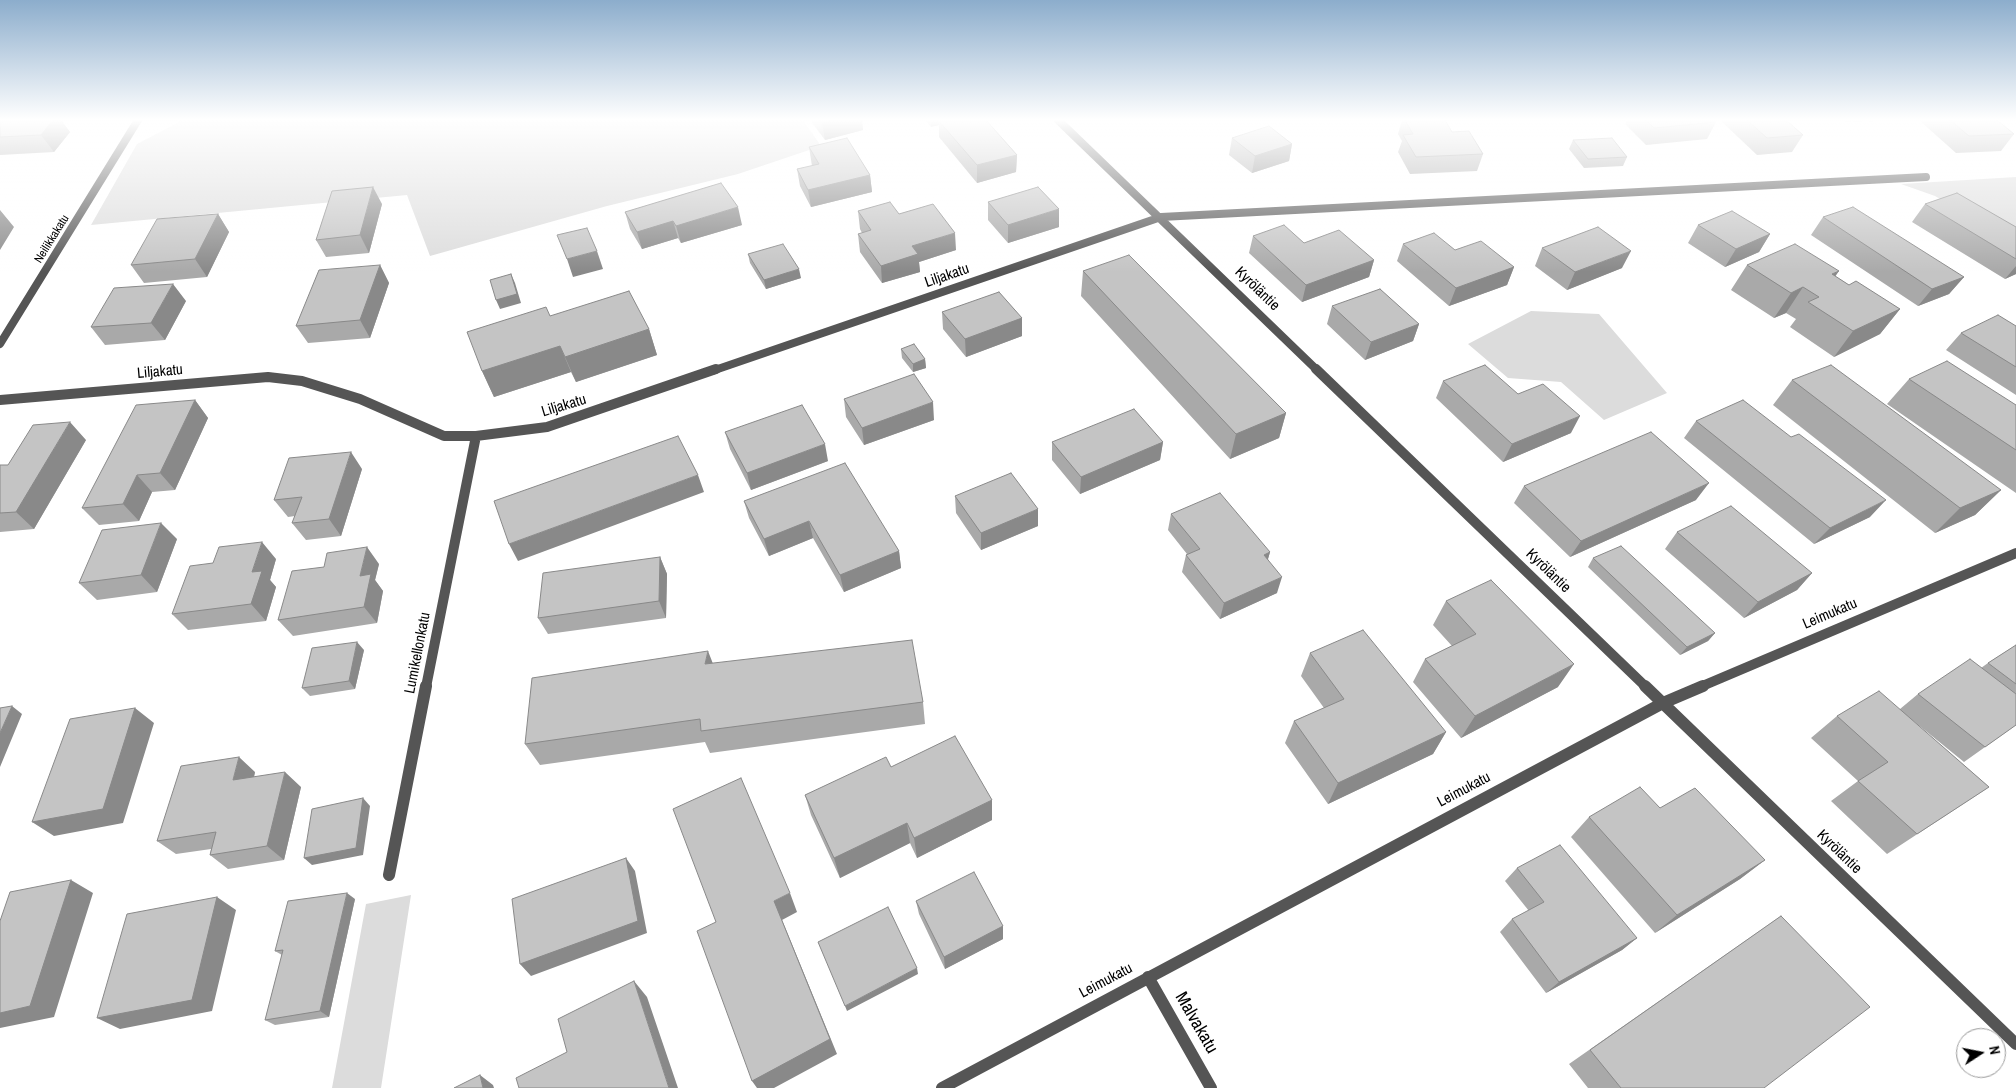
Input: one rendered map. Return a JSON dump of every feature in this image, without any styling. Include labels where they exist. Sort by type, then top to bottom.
[{"type":"street","name":"Neilikkakatu","points":[[0,344],[107,171]]},
{"type":"street","name":"Kyröläntie","points":[[1112,171],[2016,1044]]},
{"type":"street","name":"Liljakatu","points":[[0,400],[268,377],[302,381],[360,399],[444,436],[476,436],[547,427],[1161,217],[1926,177]]},
{"type":"street","name":"Lumikellonkatu","points":[[389,876],[476,436]]},
{"type":"street","name":"Leimukatu","points":[[942,1088],[1663,703],[2016,553]]},
{"type":"street","name":"Malvakatu","points":[[1148,977],[1212,1088]]},
{"type":"shaded area","points":[[122,171],[748,171],[607,206],[430,256],[407,195],[91,225]]},
{"type":"shaded area","points":[[2016,177],[2016,244],[1935,196],[1901,184]]},
{"type":"shaded area","points":[[1531,311],[1599,314],[1667,393],[1604,420],[1561,382],[1508,378],[1468,344]]},
{"type":"shaded area","points":[[411,895],[381,1088],[332,1088],[366,904]]},
{"type":"building","points":[[798,171],[867,171],[870,175],[808,190]]},
{"type":"building","points":[[721,183],[738,207],[676,226],[673,221],[637,232],[625,212]]},
{"type":"building","points":[[373,187],[360,235],[316,240],[332,191]]},
{"type":"building","points":[[1038,187],[1059,209],[1008,225],[988,202]]},
{"type":"building","points":[[1957,193],[2016,227],[2016,259],[1925,204]]},
{"type":"building","points":[[890,202],[899,214],[933,204],[955,233],[912,246],[918,254],[881,266],[858,234],[871,230],[858,211]]},
{"type":"building","points":[[1853,207],[1964,277],[1932,289],[1823,217]]},
{"type":"building","points":[[1732,211],[1770,234],[1736,249],[1698,225]]},
{"type":"building","points":[[218,214],[195,259],[131,265],[157,219]]},
{"type":"building","points":[[1284,225],[1304,243],[1339,230],[1374,260],[1306,285],[1253,236]]},
{"type":"building","points":[[1598,227],[1631,251],[1575,272],[1542,248]]},
{"type":"building","points":[[587,228],[597,251],[567,259],[557,235]]},
{"type":"building","points":[[1434,233],[1455,250],[1481,241],[1514,267],[1456,288],[1403,244]]},
{"type":"building","points":[[783,244],[799,269],[764,280],[748,254]]},
{"type":"building","points":[[1795,244],[1839,271],[1832,274],[1849,285],[1856,281],[1900,309],[1853,331],[1808,302],[1819,297],[1803,287],[1791,293],[1747,265]]},
{"type":"building","points":[[1129,255],[1286,413],[1236,434],[1083,271]]},
{"type":"building","points":[[380,265],[360,320],[296,326],[319,270]]},
{"type":"building","points":[[511,274],[517,294],[496,300],[490,280]]},
{"type":"building","points":[[173,284],[151,323],[91,327],[114,288]]},
{"type":"building","points":[[1380,289],[1419,324],[1371,342],[1332,306]]},
{"type":"building","points":[[629,291],[649,329],[565,357],[560,346],[482,371],[467,332],[546,307],[550,316]]},
{"type":"building","points":[[999,292],[1022,318],[965,339],[942,312]]},
{"type":"building","points":[[1998,315],[2016,326],[2016,367],[1961,333]]},
{"type":"building","points":[[914,344],[925,359],[913,364],[901,349]]},
{"type":"building","points":[[1947,361],[2016,405],[2016,450],[1909,379]]},
{"type":"building","points":[[1485,365],[1518,394],[1543,384],[1580,416],[1512,444],[1443,381]]},
{"type":"building","points":[[1831,365],[2001,490],[1960,508],[1792,380]]},
{"type":"building","points":[[914,374],[933,402],[862,428],[844,399]]},
{"type":"building","points":[[195,400],[160,473],[137,475],[123,504],[82,508],[136,405]]},
{"type":"building","points":[[1743,400],[1791,437],[1799,434],[1886,500],[1830,528],[1696,421]]},
{"type":"building","points":[[802,405],[825,444],[747,473],[725,432]]},
{"type":"building","points":[[1134,409],[1163,442],[1081,477],[1052,442]]},
{"type":"building","points":[[70,422],[16,512],[0,513],[0,465],[8,465],[33,425]]},
{"type":"building","points":[[1651,432],[1709,483],[1581,541],[1524,486]]},
{"type":"building","points":[[678,436],[698,475],[509,544],[494,501]]},
{"type":"building","points":[[351,452],[329,519],[292,523],[302,497],[274,500],[289,458]]},
{"type":"building","points":[[845,463],[899,551],[840,575],[809,521],[764,539],[744,501]]},
{"type":"building","points":[[1011,473],[1038,509],[981,533],[955,496]]},
{"type":"building","points":[[1220,493],[1270,552],[1264,555],[1282,577],[1224,603],[1186,555],[1200,549],[1171,514]]},
{"type":"building","points":[[1731,506],[1812,573],[1758,602],[1677,532]]},
{"type":"building","points":[[161,523],[141,575],[79,583],[102,530]]},
{"type":"building","points":[[262,542],[252,572],[262,571],[251,604],[172,614],[190,566],[213,563],[219,547]]},
{"type":"building","points":[[1621,546],[1715,633],[1687,647],[1593,558]]},
{"type":"building","points":[[367,547],[360,576],[371,574],[364,607],[278,620],[292,571],[324,567],[327,553]]},
{"type":"building","points":[[660,557],[659,601],[538,618],[543,573]]},
{"type":"building","points":[[1491,580],[1574,664],[1475,716],[1425,659],[1476,634],[1446,601]]},
{"type":"building","points":[[1363,630],[1446,732],[1338,783],[1294,721],[1344,699],[1310,653]]},
{"type":"building","points":[[912,640],[923,702],[701,731],[700,719],[525,744],[532,678],[708,651],[705,664]]},
{"type":"building","points":[[357,642],[349,681],[302,688],[312,648]]},
{"type":"building","points":[[2016,645],[2016,684],[1988,663]]},
{"type":"building","points":[[1970,659],[2016,694],[2016,725],[1985,747],[1918,694]]},
{"type":"building","points":[[1879,691],[1989,787],[1917,834],[1858,781],[1888,762],[1837,716]]},
{"type":"building","points":[[12,706],[0,733],[0,708]]},
{"type":"building","points":[[135,708],[103,809],[32,822],[70,719]]},
{"type":"building","points":[[955,736],[992,800],[914,838],[907,823],[834,858],[805,795],[886,757],[891,767]]},
{"type":"building","points":[[239,757],[233,780],[285,772],[267,846],[210,855],[216,832],[157,841],[181,766]]},
{"type":"building","points":[[741,778],[790,893],[774,901],[830,1039],[752,1081],[697,931],[716,922],[673,809]]},
{"type":"building","points":[[1640,787],[1660,808],[1695,788],[1765,860],[1677,915],[1589,817]]},
{"type":"building","points":[[363,798],[356,848],[304,858],[312,809]]},
{"type":"building","points":[[1560,845],[1637,938],[1559,982],[1512,919],[1544,902],[1517,868]]},
{"type":"building","points":[[626,858],[638,921],[520,964],[512,899]]},
{"type":"building","points":[[974,872],[1003,926],[944,957],[916,901]]},
{"type":"building","points":[[71,880],[30,1006],[0,1013],[0,921],[10,892]]},
{"type":"building","points":[[347,893],[320,1011],[265,1020],[283,950],[275,951],[288,901]]},
{"type":"building","points":[[217,897],[192,1000],[97,1018],[127,914]]},
{"type":"building","points":[[888,907],[917,968],[845,1006],[818,942]]},
{"type":"building","points":[[1781,916],[1870,1007],[1764,1088],[1621,1088],[1590,1050]]},
{"type":"building","points":[[634,981],[669,1088],[519,1088],[516,1078],[567,1052],[558,1019]]},
{"type":"building","points":[[480,1075],[483,1088],[454,1088]]}]
